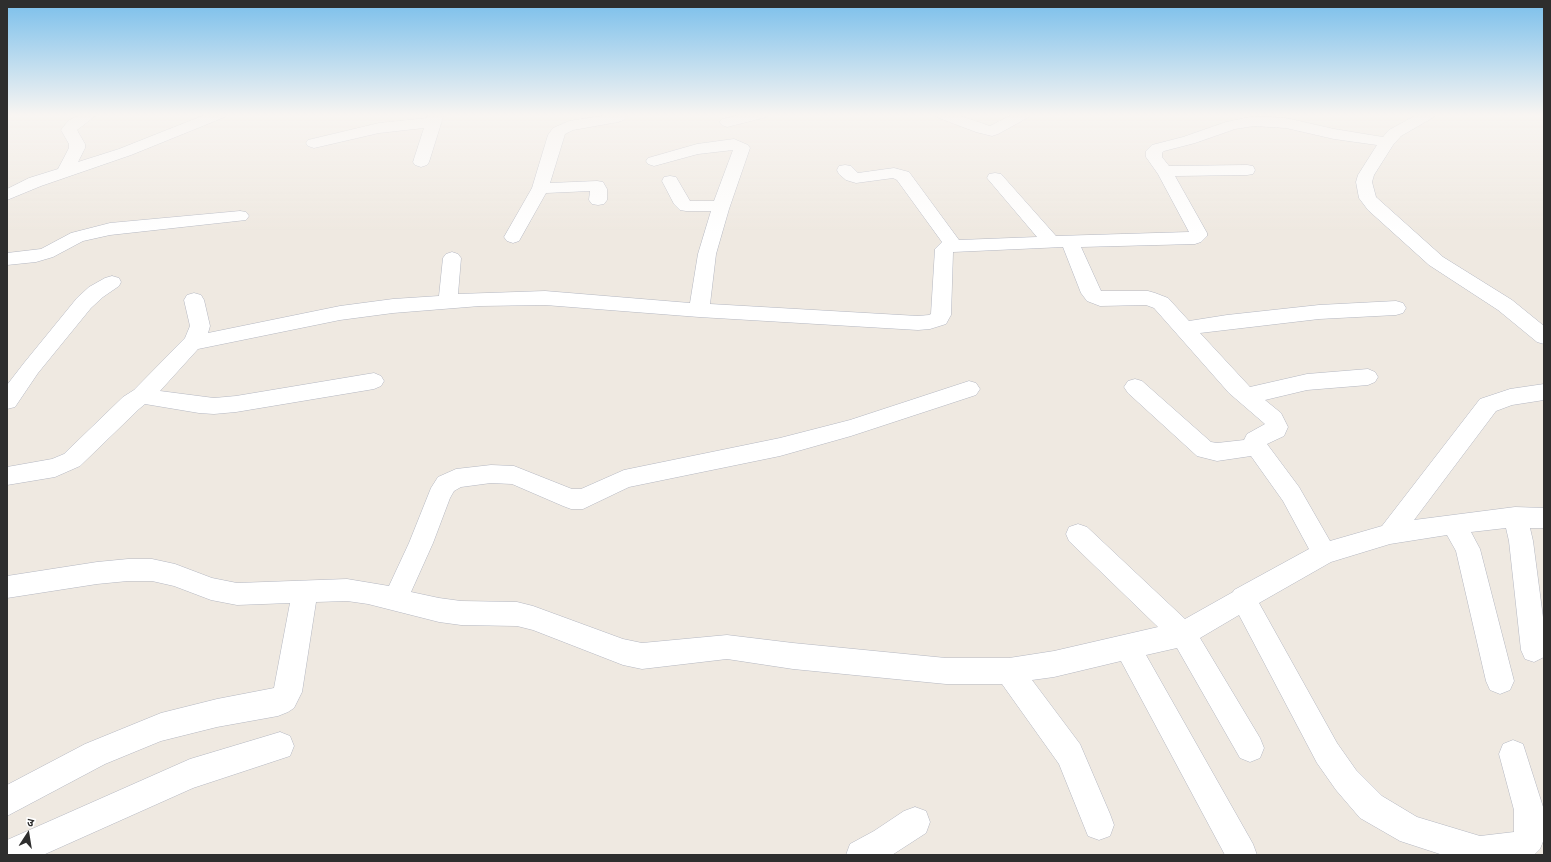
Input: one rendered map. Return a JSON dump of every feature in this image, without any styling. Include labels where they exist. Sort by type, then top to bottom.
[{"type":"street","points":[[64,173],[74,154]]},
{"type":"street","points":[[7,195],[35,182],[119,154]]},
{"type":"street","points":[[421,162],[423,154]]},
{"type":"street","points":[[513,237],[540,188],[550,154]]},
{"type":"street","points":[[654,161],[678,154]]},
{"type":"street","points":[[699,310],[707,254],[721,207],[741,154]]},
{"type":"street","points":[[192,343],[340,314],[448,300],[545,298],[699,310],[930,322],[939,319],[942,315],[944,249],[954,246],[1060,241],[1195,238],[1198,236],[1198,233],[1154,154]]},
{"type":"street","points":[[1379,154],[1366,175],[1364,182],[1368,198],[1374,206],[1436,261],[1505,305],[1544,338]]},
{"type":"street","points":[[845,170],[854,177],[894,173],[903,176],[954,246]]},
{"type":"street","points":[[1164,171],[1247,170]]},
{"type":"street","points":[[995,178],[1060,241],[1094,296],[1100,299],[1137,297],[1154,299],[1165,307],[1183,329],[1246,396],[1273,419],[1277,427],[1276,430],[1255,440],[1255,446],[1291,494],[1324,553]]},
{"type":"street","points":[[670,180],[683,204],[686,206],[705,205],[721,207]]},
{"type":"street","points":[[540,188],[597,186],[599,189],[598,200]]},
{"type":"street","points":[[7,259],[36,256],[48,252],[78,237],[110,229],[240,216]]},
{"type":"street","points":[[448,300],[452,258]]},
{"type":"street","points":[[7,400],[84,303],[96,292],[112,282]]},
{"type":"street","points":[[7,476],[55,468],[68,462],[81,452],[131,403],[142,396],[192,343],[200,329],[194,300]]},
{"type":"street","points":[[1183,329],[1227,322],[1319,312],[1396,308]]},
{"type":"street","points":[[1246,396],[1308,382],[1368,377]]},
{"type":"street","points":[[142,396],[214,406],[236,404],[374,381]]},
{"type":"street","points":[[1135,387],[1205,450],[1217,452],[1255,446]]},
{"type":"street","points":[[395,600],[421,543],[439,495],[446,484],[456,478],[491,474],[514,475],[571,499],[583,499],[624,479],[780,447],[851,428],[969,388]]},
{"type":"street","points":[[1390,534],[1488,405],[1510,397],[1544,392]]},
{"type":"street","points":[[1515,517],[1522,541],[1534,650]]},
{"type":"street","points":[[7,587],[97,573],[128,570],[152,570],[175,575],[212,589],[236,594],[305,593],[347,590],[368,593],[439,610],[460,613],[517,614],[533,618],[623,652],[642,656],[727,647],[793,656],[946,671],[1009,671],[1054,664],[1183,634],[1243,598],[1324,553],[1390,534],[1453,524],[1515,517],[1544,518]]},
{"type":"street","points":[[1453,524],[1468,549],[1500,681]]},
{"type":"street","points":[[1078,534],[1183,634],[1250,748]]},
{"type":"street","points":[[7,801],[95,754],[161,727],[217,713],[278,702],[288,692],[305,593]]},
{"type":"street","points":[[1243,598],[1328,753],[1346,780],[1370,807],[1411,830],[1480,851],[1521,846],[1529,838],[1529,810],[1513,754]]},
{"type":"street","points":[[1127,646],[1242,855]]},
{"type":"street","points":[[1009,671],[1070,754],[1099,825]]},
{"type":"street","points":[[8,855],[190,774],[280,746]]},
{"type":"street","points":[[861,855],[885,842],[915,822]]}]
